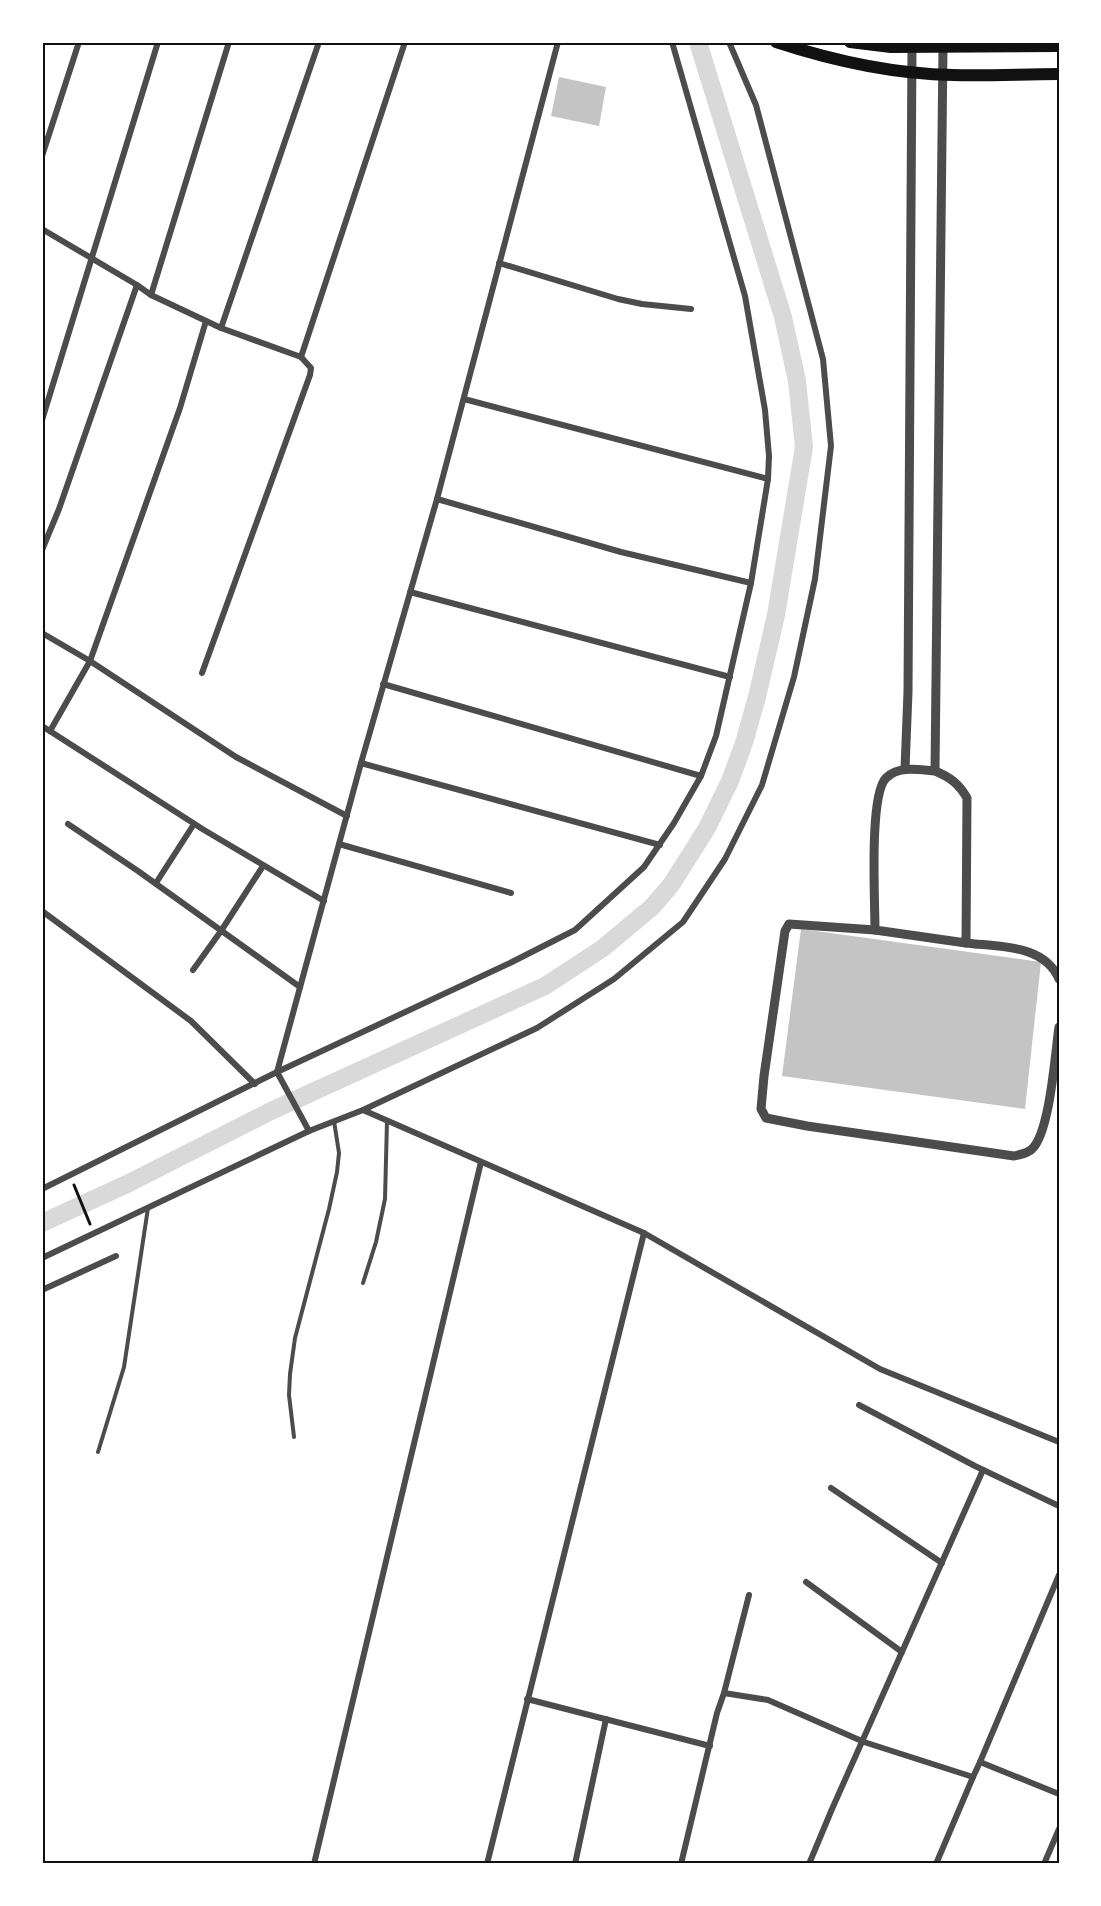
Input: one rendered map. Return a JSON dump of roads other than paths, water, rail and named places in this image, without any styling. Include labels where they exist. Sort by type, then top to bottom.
[{"type":"main road","points":[[776,42],[825,58],[912,73],[1059,74]]},
{"type":"main road","points":[[850,42],[912,47],[1001,44],[1059,46]]},
{"type":"street","points":[[42,156],[79,42]]},
{"type":"street","points":[[42,420],[158,42]]},
{"type":"street","points":[[151,295],[229,42]]},
{"type":"street","points":[[221,328],[319,42]]},
{"type":"street","points":[[301,357],[405,42]]},
{"type":"street","points":[[309,1131],[276,1072],[383,684],[437,499],[558,42]]},
{"type":"street","points":[[42,1189],[276,1072],[510,963],[575,930],[644,867],[660,846],[701,776],[716,736],[751,583],[768,479],[768,437],[745,296],[672,42]]},
{"type":"street","points":[[42,1258],[309,1131],[363,1110],[537,1028],[614,978],[683,922],[725,859],[762,785],[794,677],[815,579],[831,446],[823,359],[756,105],[729,42]]},
{"type":"street","points":[[905,769],[908,681],[912,47]]},
{"type":"street","points":[[935,771],[943,47]]},
{"type":"street","points":[[42,229],[151,295],[221,328],[301,357],[311,368],[202,673]]},
{"type":"street","points":[[499,263],[618,299],[691,309]]},
{"type":"street","points":[[42,550],[59,509],[137,285]]},
{"type":"street","points":[[50,731],[90,661],[180,408],[206,321]]},
{"type":"street","points":[[464,399],[768,479]]},
{"type":"street","points":[[437,499],[621,552],[751,583]]},
{"type":"street","points":[[410,592],[730,677]]},
{"type":"street","points":[[42,633],[90,661],[236,757],[347,816]]},
{"type":"street","points":[[383,684],[701,776]]},
{"type":"street","points":[[42,726],[194,824],[324,901]]},
{"type":"street","points":[[361,763],[660,846]]},
{"type":"street","points":[[875,930],[876,812],[879,790],[886,778],[895,772],[905,769],[935,771],[953,780],[967,798],[966,943]]},
{"type":"street","points":[[68,824],[300,987]]},
{"type":"street","points":[[156,884],[194,824]]},
{"type":"street","points":[[339,844],[511,893]]},
{"type":"street","points":[[194,970],[263,866]]},
{"type":"street","points":[[42,911],[191,1021],[255,1084]]},
{"type":"street","points":[[1059,979],[1054,968],[1038,955],[1014,949],[875,930],[789,924],[785,931],[761,1109],[766,1118],[807,1126],[1014,1156],[1026,1153],[1033,1148],[1043,1128],[1059,1027]]},
{"type":"street","points":[[363,1110],[644,1233],[880,1370],[1059,1442]]},
{"type":"street","points":[[315,1864],[481,1162]]},
{"type":"street","points":[[487,1864],[644,1233]]},
{"type":"street","points":[[42,1290],[116,1256]]},
{"type":"street","points":[[859,1405],[983,1470],[1059,1506]]},
{"type":"street","points":[[809,1864],[983,1470]]},
{"type":"street","points":[[831,1488],[942,1563]]},
{"type":"street","points":[[936,1864],[1059,1575]]},
{"type":"street","points":[[806,1582],[902,1652]]},
{"type":"street","points":[[681,1864],[749,1594]]},
{"type":"street","points":[[724,1693],[768,1700],[864,1742],[973,1778]]},
{"type":"street","points":[[527,1699],[710,1746]]},
{"type":"street","points":[[575,1864],[606,1719]]},
{"type":"street","points":[[980,1762],[1059,1794]]},
{"type":"street","points":[[1044,1864],[1059,1829]]},
{"type":"lane","points":[[294,1437],[289,1395],[290,1374],[295,1338],[330,1209],[337,1172],[339,1153],[334,1121]]},
{"type":"lane","points":[[363,1283],[376,1242],[385,1199],[387,1121]]},
{"type":"lane","points":[[98,1452],[123,1367],[148,1208]]},
{"type":"waterway","points":[[42,1223],[127,1184],[271,1111],[545,986],[603,948],[652,907],[671,885],[707,828],[730,781],[757,697],[776,615],[804,447],[797,381],[783,317],[698,42]]}]
